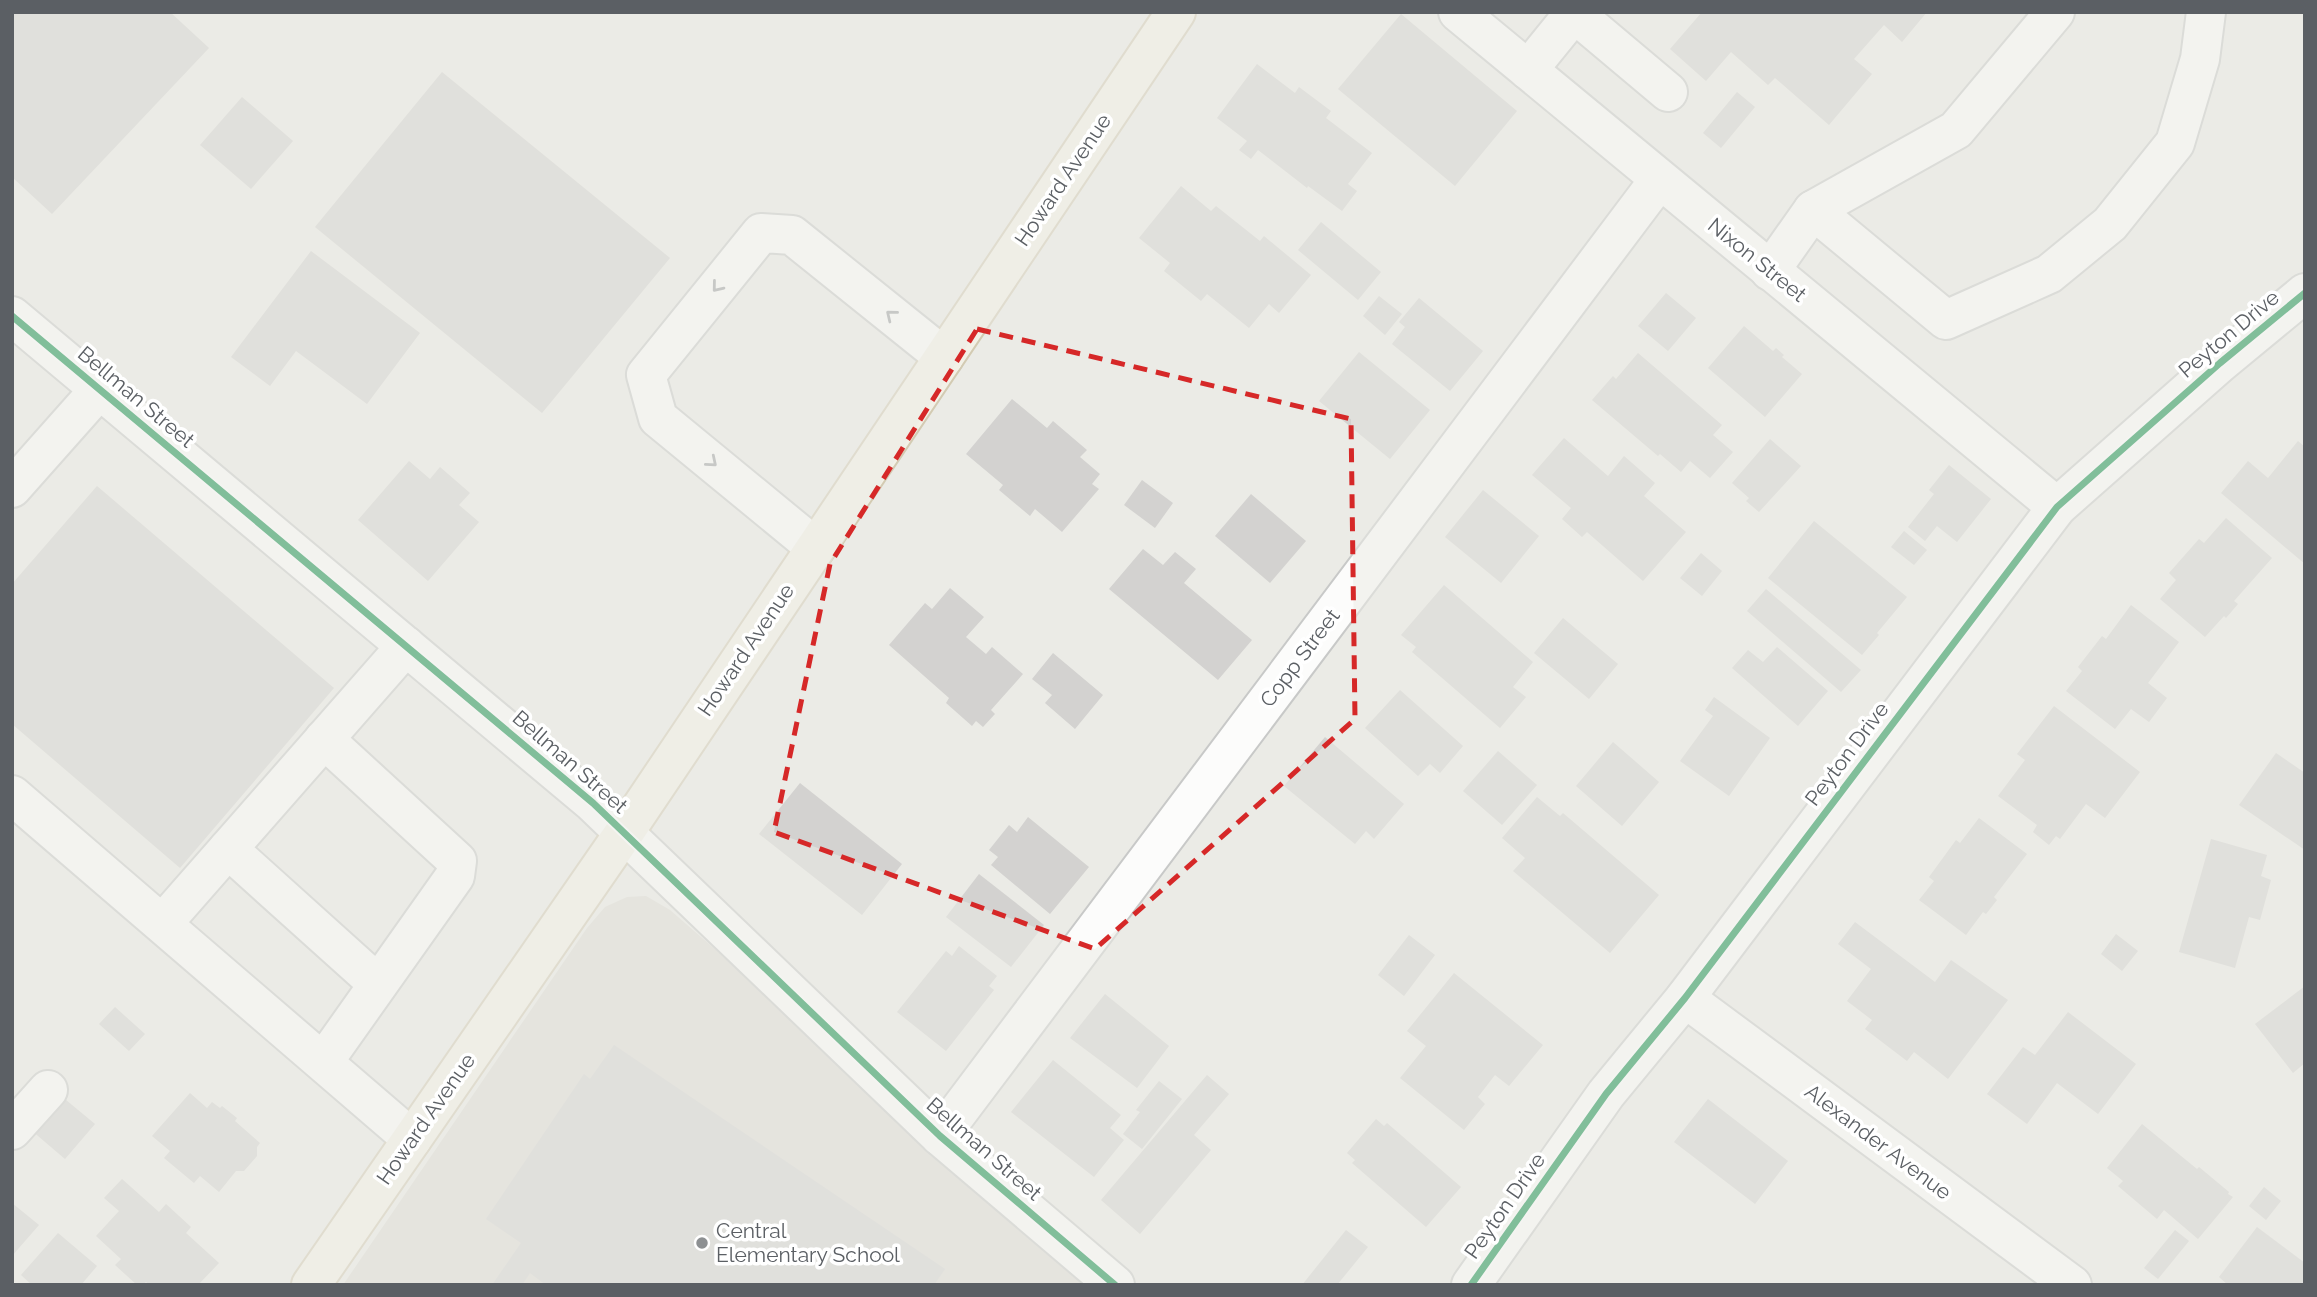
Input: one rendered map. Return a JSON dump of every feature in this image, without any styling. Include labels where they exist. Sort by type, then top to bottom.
[{"type":"main road","name":"Howard Avenue","points":[[311,1285],[624,833],[1176,12]]},
{"type":"street","name":"Nixon Street","points":[[1458,12],[2057,507]]},
{"type":"street","points":[[1770,271],[1814,210],[1956,130],[2054,12]]},
{"type":"street","points":[[1814,210],[1946,320],[2049,274],[2110,224],[2175,143],[2200,59],[2206,12]]},
{"type":"street","points":[[1528,70],[1575,13],[1668,92]]},
{"type":"street","name":"Copp Street","points":[[940,1136],[1659,180]]},
{"type":"street","points":[[815,547],[658,418],[646,375],[761,233],[792,235],[944,357]]},
{"type":"street","name":"Peyton Drive","points":[[1471,1285],[1606,1094],[1685,998],[2057,507],[2220,363],[2305,293]]},
{"type":"street","name":"Bellman Street","points":[[12,316],[593,803],[940,1136],[1095,1278]]},
{"type":"street","points":[[12,488],[99,390]]},
{"type":"street","points":[[163,923],[406,646]]},
{"type":"street","points":[[324,739],[457,860],[455,876],[324,1061]]},
{"type":"street","points":[[12,795],[412,1139]]},
{"type":"street","points":[[228,849],[378,984]]},
{"type":"street","name":"Alexander Avenue","points":[[1685,998],[2072,1285]]},
{"type":"street","points":[[12,1130],[48,1090]]},
{"type":"highlighted area","points":[[977,329],[1351,419],[1355,719],[1095,949],[774,832],[830,564]]},
{"type":"shaded area","points":[[646,896],[670,910],[1100,1285],[343,1285],[587,928],[605,907],[627,897]]},
{"type":"building","points":[[12,12],[170,12],[209,48],[52,214],[12,177]]},
{"type":"building","points":[[1702,12],[1927,12],[1902,42],[1884,25],[1854,59],[1872,74],[1829,125],[1775,78],[1768,85],[1731,52],[1706,81],[1670,49]]},
{"type":"building","points":[[1401,14],[1517,111],[1455,186],[1338,89]]},
{"type":"building","points":[[1257,64],[1295,93],[1299,87],[1331,111],[1326,118],[1372,153],[1348,184],[1357,191],[1342,211],[1258,150],[1251,159],[1239,150],[1247,141],[1217,118]]},
{"type":"building","points":[[442,72],[670,258],[542,413],[315,227]]},
{"type":"building","points":[[1737,92],[1755,107],[1721,148],[1703,133]]},
{"type":"building","points":[[242,97],[293,141],[251,189],[200,145]]},
{"type":"building","points":[[1181,186],[1211,211],[1216,206],[1260,241],[1264,236],[1311,275],[1279,313],[1269,304],[1249,328],[1207,294],[1201,301],[1164,271],[1170,263],[1139,238]]},
{"type":"building","points":[[1321,222],[1381,272],[1358,300],[1298,250]]},
{"type":"building","points":[[311,251],[420,333],[367,404],[296,351],[270,386],[231,357]]},
{"type":"building","points":[[1666,293],[1696,318],[1668,351],[1638,326]]},
{"type":"building","points":[[1379,296],[1402,314],[1385,335],[1363,316]]},
{"type":"building","points":[[1419,298],[1483,351],[1450,391],[1392,344],[1405,327],[1399,322]]},
{"type":"building","points":[[1744,326],[1773,351],[1776,348],[1784,355],[1782,357],[1802,374],[1765,417],[1708,368]]},
{"type":"building","points":[[1359,352],[1430,410],[1390,459],[1319,401]]},
{"type":"building","points":[[1638,353],[1722,425],[1713,435],[1733,452],[1710,478],[1690,461],[1681,472],[1592,400],[1613,376],[1616,379]]},
{"type":"building","points":[[1012,399],[1047,428],[1053,421],[1087,450],[1080,457],[1100,474],[1092,484],[1099,489],[1062,532],[1035,509],[1030,516],[999,490],[1003,485],[966,454]]},
{"type":"building","points":[[1564,438],[1608,476],[1624,456],[1655,483],[1644,496],[1686,532],[1643,581],[1587,532],[1582,537],[1562,519],[1571,508],[1532,475]]},
{"type":"building","points":[[1770,439],[1801,466],[1759,512],[1746,501],[1749,498],[1732,483]]},
{"type":"building","points":[[2298,441],[2305,447],[2305,564],[2221,493],[2248,461],[2268,478]]},
{"type":"building","points":[[409,461],[430,479],[440,467],[470,493],[459,505],[479,522],[428,581],[358,520]]},
{"type":"building","points":[[1949,465],[1991,499],[1957,542],[1937,526],[1925,541],[1908,527],[1934,494],[1929,490]]},
{"type":"building","points":[[1142,480],[1173,503],[1155,528],[1124,505]]},
{"type":"building","points":[[97,486],[334,688],[180,868],[12,724],[12,584]]},
{"type":"building","points":[[1483,490],[1539,536],[1501,583],[1445,537]]},
{"type":"building","points":[[1251,494],[1306,541],[1270,583],[1215,536]]},
{"type":"building","points":[[2226,518],[2272,558],[2234,601],[2238,604],[2205,637],[2160,599],[2176,580],[2169,573],[2199,539],[2204,543]]},
{"type":"building","points":[[1814,521],[1907,597],[1862,655],[1768,578]]},
{"type":"building","points":[[1904,531],[1927,550],[1914,565],[1891,547]]},
{"type":"building","points":[[1143,549],[1163,565],[1175,552],[1196,569],[1184,583],[1252,640],[1218,680],[1109,589]]},
{"type":"building","points":[[1701,553],[1722,571],[1702,596],[1680,578]]},
{"type":"building","points":[[1444,585],[1533,662],[1513,687],[1526,697],[1500,728],[1412,652],[1416,647],[1401,635]]},
{"type":"building","points":[[950,588],[984,617],[966,637],[986,654],[992,647],[1023,674],[991,710],[995,714],[983,727],[976,721],[972,726],[946,703],[949,698],[889,645],[925,603],[932,609]]},
{"type":"building","points":[[1766,589],[1861,670],[1841,692],[1747,611]]},
{"type":"building","points":[[2131,605],[2179,642],[2148,683],[2167,698],[2149,722],[2131,709],[2115,729],[2066,691],[2082,671],[2078,667],[2102,636],[2106,639]]},
{"type":"building","points":[[1563,618],[1618,664],[1589,699],[1534,653]]},
{"type":"building","points":[[1777,647],[1828,691],[1798,726],[1732,668],[1748,650],[1763,662]]},
{"type":"building","points":[[1053,653],[1103,695],[1075,729],[1045,703],[1052,695],[1032,679]]},
{"type":"building","points":[[1400,690],[1463,746],[1440,773],[1430,764],[1418,776],[1365,728]]},
{"type":"building","points":[[1714,697],[1770,738],[1729,796],[1680,761],[1713,716],[1705,710]]},
{"type":"building","points":[[2054,706],[2140,772],[2105,818],[2086,804],[2060,839],[2056,836],[2049,845],[2033,832],[2037,825],[1998,796],[2025,760],[2017,754]]},
{"type":"building","points":[[1325,737],[1404,804],[1374,839],[1366,831],[1355,844],[1284,786]]},
{"type":"building","points":[[1613,742],[1659,782],[1622,826],[1576,786]]},
{"type":"building","points":[[1498,751],[1537,785],[1502,825],[1463,791]]},
{"type":"building","points":[[2276,753],[2305,773],[2305,850],[2239,805]]},
{"type":"building","points":[[800,783],[902,864],[862,915],[759,834]]},
{"type":"building","points":[[1537,797],[1560,816],[1563,813],[1659,895],[1610,953],[1513,871],[1525,858],[1502,838]]},
{"type":"building","points":[[1028,817],[1089,867],[1050,914],[991,865],[998,857],[989,850],[1009,825],[1017,832]]},
{"type":"building","points":[[1979,818],[2027,854],[1994,897],[1997,900],[1986,914],[1983,912],[1966,935],[1919,900],[1934,881],[1929,877],[1956,840],[1960,843]]},
{"type":"building","points":[[2211,839],[2267,855],[2261,876],[2271,880],[2260,920],[2249,917],[2235,968],[2179,952]]},
{"type":"building","points":[[979,874],[1044,925],[1011,967],[946,917]]},
{"type":"building","points":[[1855,922],[1935,982],[1951,960],[2008,1000],[1948,1079],[1914,1052],[1907,1061],[1865,1029],[1872,1020],[1847,1001],[1871,969],[1838,944]]},
{"type":"building","points":[[2116,934],[2138,951],[2122,971],[2101,954]]},
{"type":"building","points":[[1409,935],[1435,955],[1404,996],[1378,975]]},
{"type":"building","points":[[959,946],[997,976],[989,986],[994,990],[946,1051],[897,1012],[946,951],[952,956]]},
{"type":"building","points":[[1454,973],[1543,1045],[1509,1086],[1495,1075],[1478,1097],[1485,1104],[1464,1130],[1400,1078],[1426,1046],[1407,1031]]},
{"type":"building","points":[[2305,986],[2305,1063],[2293,1073],[2255,1024]]},
{"type":"building","points":[[1105,994],[1169,1046],[1137,1088],[1070,1038]]},
{"type":"building","points":[[115,1007],[145,1034],[129,1051],[99,1024]]},
{"type":"building","points":[[2068,1012],[2136,1064],[2098,1114],[2057,1083],[2027,1124],[1987,1094],[2023,1047],[2035,1055]]},
{"type":"building","points":[[614,1045],[945,1269],[934,1285],[546,1285],[530,1273],[522,1285],[492,1285],[521,1243],[486,1219],[584,1074],[590,1079]]},
{"type":"building","points":[[1053,1060],[1121,1115],[1110,1128],[1124,1140],[1094,1177],[1011,1112]]},
{"type":"building","points":[[1207,1075],[1229,1094],[1194,1135],[1211,1150],[1140,1234],[1101,1200]]},
{"type":"building","points":[[1159,1081],[1182,1099],[1142,1149],[1123,1134],[1140,1112],[1136,1110]]},
{"type":"building","points":[[190,1093],[207,1108],[212,1102],[220,1108],[222,1106],[260,1143],[257,1156],[244,1171],[236,1171],[219,1192],[200,1176],[194,1183],[164,1158],[170,1151],[152,1136]]},
{"type":"building","points":[[60,1095],[95,1124],[65,1159],[31,1130]]},
{"type":"building","points":[[1708,1099],[1788,1161],[1755,1204],[1674,1142]]},
{"type":"building","points":[[1376,1119],[1384,1126],[1387,1123],[1461,1187],[1426,1227],[1352,1163],[1355,1160],[1347,1153]]},
{"type":"building","points":[[2142,1124],[2197,1169],[2199,1167],[2233,1197],[2198,1239],[2164,1210],[2157,1219],[2118,1186],[2123,1181],[2107,1168]]},
{"type":"building","points":[[122,1179],[159,1212],[166,1204],[191,1227],[186,1233],[219,1263],[198,1285],[149,1285],[146,1282],[137,1285],[115,1265],[121,1259],[96,1236],[119,1211],[104,1198]]},
{"type":"building","points":[[2264,1187],[2281,1201],[2266,1220],[2249,1206]]},
{"type":"building","points":[[12,1203],[39,1225],[12,1256]]},
{"type":"building","points":[[2257,1227],[2305,1263],[2305,1285],[2228,1285],[2219,1277]]},
{"type":"building","points":[[1346,1230],[1368,1247],[1337,1285],[1302,1285]]},
{"type":"building","points":[[2175,1230],[2189,1241],[2158,1279],[2144,1268]]},
{"type":"building","points":[[58,1233],[97,1266],[81,1285],[32,1285],[21,1275]]},
{"type":"cycle path","points":[[1471,1285],[1606,1094],[1685,998],[2057,507],[2220,363],[2305,293]]},
{"type":"cycle path","points":[[12,316],[593,803],[940,1136],[1115,1285]]},
{"type":"place","name":"Central Elementary School","points":[[702,1243]]}]
